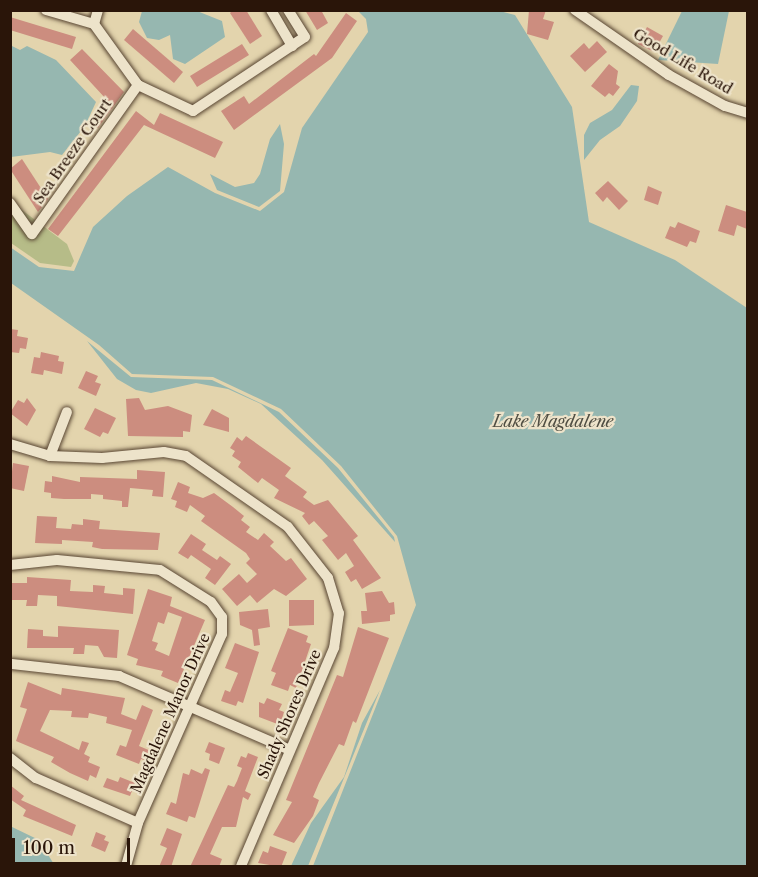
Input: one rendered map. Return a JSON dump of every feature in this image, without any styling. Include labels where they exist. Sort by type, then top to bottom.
[{"type":"street","points":[[46,10],[94,24],[138,85],[193,111],[305,37],[288,10]]},
{"type":"street","points":[[94,24],[98,10]]},
{"type":"street","points":[[272,10],[292,46]]},
{"type":"street","name":"Good Life Road","points":[[575,10],[669,75],[725,106],[747,113]]},
{"type":"street","name":"Sea Breeze Court","points":[[10,204],[32,234],[138,85]]},
{"type":"street","points":[[50,456],[67,412]]},
{"type":"street","name":"Shady Shores Drive","points":[[10,444],[50,456],[102,458],[164,452],[186,456],[271,513],[302,542],[334,591],[338,626],[329,662],[241,867]]},
{"type":"street","name":"Magdalene Manor Drive","points":[[10,565],[57,560],[160,570],[212,602],[219,611],[223,629],[138,823],[126,867]]},
{"type":"street","points":[[11,666],[111,674],[191,706],[290,750]]},
{"type":"street","points":[[10,758],[36,778],[138,823]]},
{"type":"green space","points":[[10,201],[67,244],[74,261],[71,267],[40,263],[11,243]]},
{"type":"water","name":"Lake Magdalene","points":[[496,10],[515,15],[572,107],[589,222],[675,260],[747,308],[747,866],[313,866],[416,605],[397,536],[341,466],[281,409],[213,377],[132,374],[99,345],[11,283],[10,247],[39,267],[74,271],[93,227],[127,196],[168,167],[215,193],[260,211],[284,192],[302,128],[368,32],[366,19],[358,11]]},
{"type":"water","points":[[142,11],[197,11],[222,21],[225,37],[185,64],[173,59],[170,35],[159,40],[147,38],[139,22]]},
{"type":"water","points":[[682,11],[729,11],[718,64],[658,60]]},
{"type":"water","points":[[10,45],[20,50],[27,46],[56,60],[96,102],[85,126],[62,155],[50,152],[11,157]]},
{"type":"water","points":[[631,85],[639,86],[637,101],[620,126],[600,140],[584,160],[584,135],[590,123],[612,110]]},
{"type":"water","points":[[280,124],[284,144],[280,191],[259,207],[217,190],[210,174],[235,187],[254,183],[260,174],[270,139]]},
{"type":"water","points":[[87,341],[131,377],[212,380],[279,412],[338,468],[394,537],[395,542],[322,460],[261,404],[228,389],[196,383],[151,393],[136,390],[117,379]]},
{"type":"water","points":[[380,690],[308,866],[291,866],[311,823],[344,777],[362,723]]},
{"type":"water","points":[[10,826],[39,840],[55,866],[11,866]]},
{"type":"building","points":[[233,10],[246,10],[262,36],[250,44],[230,13]]},
{"type":"building","points":[[305,10],[321,10],[328,23],[317,30]]},
{"type":"building","points":[[529,10],[546,10],[543,19],[554,22],[548,40],[527,34]]},
{"type":"building","points":[[346,13],[357,21],[332,58],[234,130],[221,111],[244,96],[249,104],[314,54],[316,56]]},
{"type":"building","points":[[10,17],[76,37],[72,49],[10,30]]},
{"type":"building","points":[[647,27],[663,36],[654,52],[638,44]]},
{"type":"building","points":[[133,29],[183,72],[174,83],[124,40]]},
{"type":"building","points":[[597,41],[607,52],[585,72],[570,56],[584,43],[589,49]]},
{"type":"building","points":[[242,44],[249,55],[197,87],[190,76]]},
{"type":"building","points":[[82,49],[124,92],[98,128],[90,123],[106,99],[70,60]]},
{"type":"building","points":[[609,64],[618,71],[616,84],[620,87],[613,96],[609,93],[605,97],[591,86]]},
{"type":"building","points":[[136,111],[154,125],[160,113],[223,142],[215,158],[144,125],[58,236],[48,229]]},
{"type":"building","points":[[22,159],[48,199],[38,212],[10,169]]},
{"type":"building","points":[[608,181],[628,201],[619,210],[607,197],[603,202],[595,193]]},
{"type":"building","points":[[648,186],[662,192],[658,205],[644,200]]},
{"type":"building","points":[[726,205],[747,212],[747,229],[737,225],[734,236],[718,231]]},
{"type":"building","points":[[678,222],[700,231],[696,243],[690,241],[687,247],[665,238],[670,226],[675,228]]},
{"type":"building","points":[[10,329],[18,330],[17,336],[28,338],[26,349],[20,348],[19,353],[10,352]]},
{"type":"building","points":[[41,352],[59,356],[58,361],[64,362],[62,374],[44,370],[43,375],[31,373],[34,357],[40,358]]},
{"type":"building","points":[[86,371],[98,376],[95,382],[101,384],[96,396],[78,388]]},
{"type":"building","points":[[27,398],[36,410],[27,426],[10,413],[18,400],[24,403]]},
{"type":"building","points":[[139,398],[145,410],[168,406],[192,415],[190,432],[183,431],[183,437],[128,436],[126,399]]},
{"type":"building","points":[[95,408],[116,418],[108,434],[103,432],[100,437],[84,429]]},
{"type":"building","points":[[212,409],[229,418],[229,432],[203,425]]},
{"type":"building","points":[[246,436],[291,468],[285,476],[307,492],[303,497],[314,505],[328,500],[358,536],[353,540],[381,578],[362,589],[356,579],[351,582],[345,572],[354,566],[346,553],[338,560],[322,540],[328,536],[314,521],[309,525],[302,516],[305,513],[274,498],[279,490],[262,478],[258,483],[238,467],[241,462],[232,456],[235,451],[230,448],[237,437],[242,441]]},
{"type":"building","points":[[13,463],[29,466],[24,491],[10,488]]},
{"type":"building","points":[[137,470],[165,472],[163,497],[152,496],[153,490],[130,488],[128,507],[122,507],[122,501],[103,499],[103,495],[91,494],[91,499],[64,499],[51,498],[51,493],[44,492],[45,481],[52,482],[52,476],[80,482],[80,477],[137,479]]},
{"type":"building","points":[[178,482],[190,487],[188,493],[203,498],[214,493],[233,507],[244,516],[241,520],[250,527],[246,532],[258,540],[264,533],[274,542],[270,546],[286,561],[291,558],[307,579],[286,596],[274,589],[257,603],[250,595],[237,606],[222,589],[239,574],[247,583],[257,574],[246,563],[250,559],[246,553],[201,521],[205,516],[190,505],[187,512],[175,507],[177,501],[171,499]]},
{"type":"building","points":[[37,516],[57,517],[56,528],[71,529],[72,524],[83,525],[83,519],[100,521],[99,529],[160,533],[158,550],[102,549],[92,547],[93,542],[62,540],[62,544],[35,543]]},
{"type":"building","points":[[191,534],[206,544],[202,550],[217,560],[220,556],[231,564],[215,585],[205,578],[211,569],[191,555],[188,559],[178,553]]},
{"type":"building","points":[[27,577],[71,580],[70,591],[93,592],[93,585],[105,586],[104,593],[123,595],[123,588],[135,589],[133,614],[57,606],[57,596],[38,595],[37,606],[26,606],[27,600],[10,600],[10,583],[27,583]]},
{"type":"building","points":[[148,589],[172,597],[170,606],[205,620],[178,683],[161,676],[163,671],[136,665],[138,659],[127,655]],"holes":[[[168,612],[182,617],[169,656],[155,650],[158,643],[152,641],[158,622],[164,624]]]},
{"type":"building","points":[[382,591],[389,603],[394,602],[395,614],[390,615],[390,621],[362,624],[361,611],[367,611],[365,593]]},
{"type":"building","points":[[289,600],[314,600],[314,625],[289,626]]},
{"type":"building","points":[[268,609],[270,627],[258,629],[260,645],[254,646],[252,630],[240,625],[239,612]]},
{"type":"building","points":[[58,626],[119,630],[117,658],[104,657],[98,646],[85,645],[84,654],[73,654],[74,648],[27,648],[28,629],[43,630],[43,636],[58,637]]},
{"type":"building","points":[[358,627],[389,638],[356,723],[353,721],[344,746],[339,744],[313,797],[319,800],[313,816],[294,843],[273,835],[292,802],[286,800],[337,675],[343,677]]},
{"type":"building","points":[[288,628],[308,636],[306,642],[311,644],[296,688],[290,685],[288,691],[271,685],[276,673],[271,671]]},
{"type":"building","points":[[235,643],[259,652],[243,703],[238,701],[236,706],[221,701],[225,690],[230,692],[238,673],[225,668]]},
{"type":"building","points":[[28,682],[61,695],[62,688],[125,698],[121,714],[136,720],[142,705],[153,710],[139,746],[151,751],[147,761],[141,759],[139,764],[116,755],[120,745],[126,747],[132,730],[106,723],[107,717],[89,713],[88,718],[71,717],[72,711],[50,710],[40,731],[79,750],[82,741],[89,743],[84,754],[90,757],[88,762],[100,767],[96,778],[90,775],[88,781],[70,773],[51,762],[54,757],[16,741],[27,709],[20,707]]},
{"type":"building","points":[[267,698],[282,704],[279,710],[284,712],[280,725],[259,717],[259,702],[264,704]]},
{"type":"building","points":[[209,742],[225,748],[219,764],[209,760],[210,754],[205,752]]},
{"type":"building","points":[[248,753],[258,757],[245,791],[251,794],[248,800],[243,797],[236,827],[222,827],[210,854],[222,859],[219,867],[190,867],[228,785],[234,787],[237,781],[242,768],[237,766],[241,756],[246,758]]},
{"type":"building","points":[[205,768],[210,770],[195,818],[189,816],[187,822],[166,814],[171,802],[176,804],[183,773],[189,775],[191,769],[202,774]]},
{"type":"building","points":[[120,777],[135,783],[130,796],[103,787],[107,778],[118,782]]},
{"type":"building","points":[[10,785],[24,796],[21,800],[76,825],[72,836],[23,816],[26,810],[10,799]]},
{"type":"building","points":[[167,828],[182,834],[171,867],[159,867],[167,848],[160,845]]},
{"type":"building","points":[[96,832],[106,836],[104,840],[109,842],[105,852],[91,846]]},
{"type":"building","points":[[270,846],[287,852],[281,867],[258,863],[263,851],[268,853]]}]
